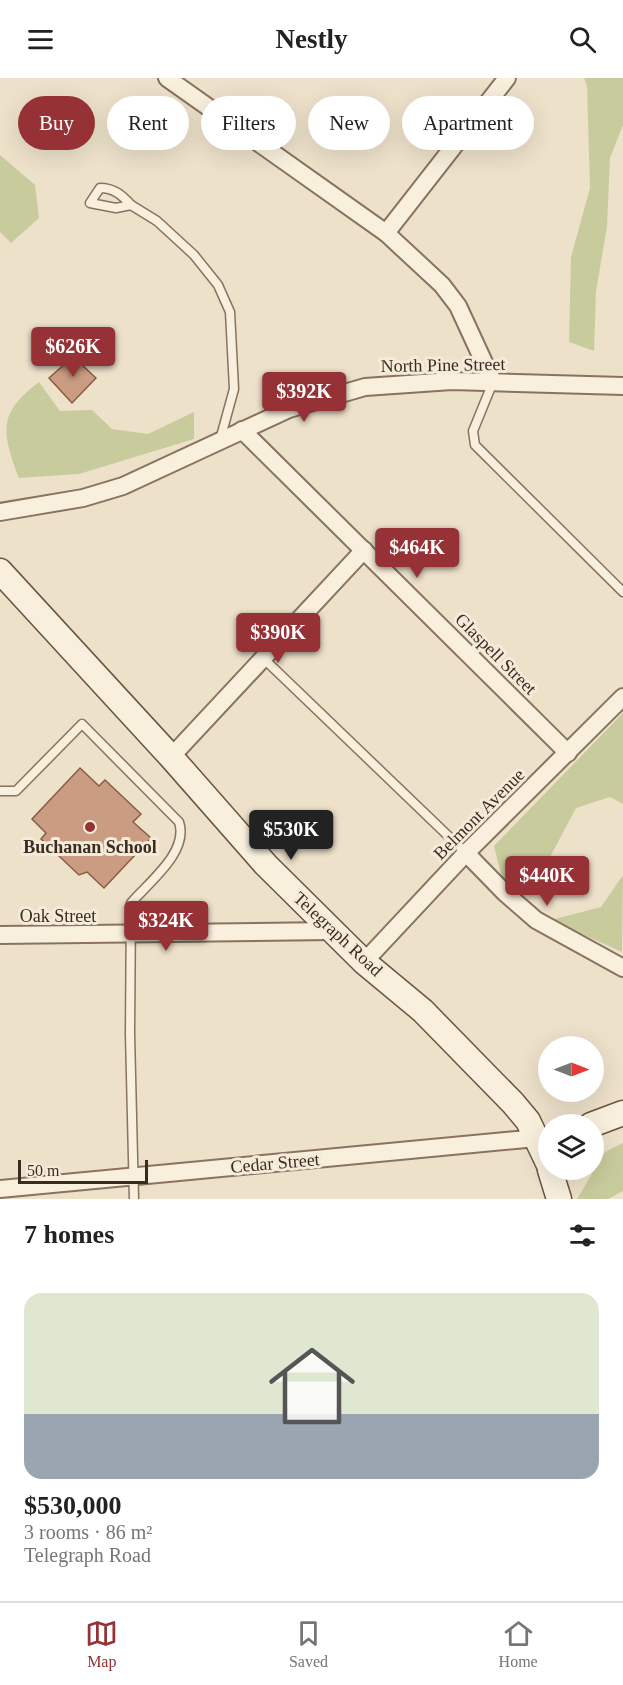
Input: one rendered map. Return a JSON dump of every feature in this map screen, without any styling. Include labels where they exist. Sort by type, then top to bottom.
[{"type":"street","points":[[167,78],[386,233],[442,285],[458,306],[493,382]]},
{"type":"street","points":[[386,233],[507,78]]},
{"type":"street","name":"North Pine Street","points":[[0,512],[83,498],[123,486],[289,409],[365,387],[452,381],[623,386]]},
{"type":"street","name":"Glaspell Street","points":[[242,430],[568,753]]},
{"type":"street","points":[[171,757],[262,656],[364,550]]},
{"type":"street","name":"Telegraph Road","points":[[0,571],[171,757],[266,866],[364,962],[447,1034],[538,1131]]},
{"type":"street","name":"Belmont Avenue","points":[[364,962],[466,853],[623,696]]},
{"type":"street","points":[[466,853],[505,893],[536,920],[623,968]]},
{"type":"street","name":"Oak Street","points":[[0,935],[332,931]]},
{"type":"street","points":[[604,1120],[623,1113]]},
{"type":"street","name":"Cedar Street","points":[[0,1189],[512,1142],[538,1137]]},
{"type":"street","points":[[553,1180],[559,1199]]},
{"type":"lane","points":[[131,205],[157,221],[194,255],[218,285],[230,312],[234,388],[220,440]]},
{"type":"lane","points":[[493,382],[473,431],[475,445],[623,592]]},
{"type":"lane","points":[[262,656],[466,853]]},
{"type":"lane","points":[[0,791],[16,791],[82,724],[179,822],[183,832],[176,852],[131,903],[130,1034],[134,1199]]},
{"type":"green space","points":[[584,78],[623,78],[623,125],[610,158],[607,227],[596,291],[594,351],[569,342],[571,257],[590,188],[587,86]]},
{"type":"green space","points":[[0,155],[35,185],[39,218],[11,243],[0,232]]},
{"type":"green space","points":[[39,382],[60,411],[92,410],[112,429],[148,434],[194,412],[194,439],[79,474],[19,478],[9,446],[7,422],[17,403]]},
{"type":"green space","points":[[623,713],[623,804],[610,797],[576,808],[531,893],[502,879],[494,846]]},
{"type":"green space","points":[[623,875],[622,952],[551,920],[601,907]]},
{"type":"green space","points":[[623,1143],[623,1191],[608,1199],[577,1199],[588,1180],[604,1180],[605,1152]]},
{"type":"building","points":[[76,354],[85,362],[82,365],[96,378],[72,403],[49,378]]},
{"type":"building","name":"Buchanan School","points":[[80,768],[99,786],[105,780],[141,814],[133,822],[151,838],[104,888],[87,872],[79,875],[41,839],[46,833],[32,819]]},
{"type":"place","name":"Buchanan School","points":[[90,827]]}]
